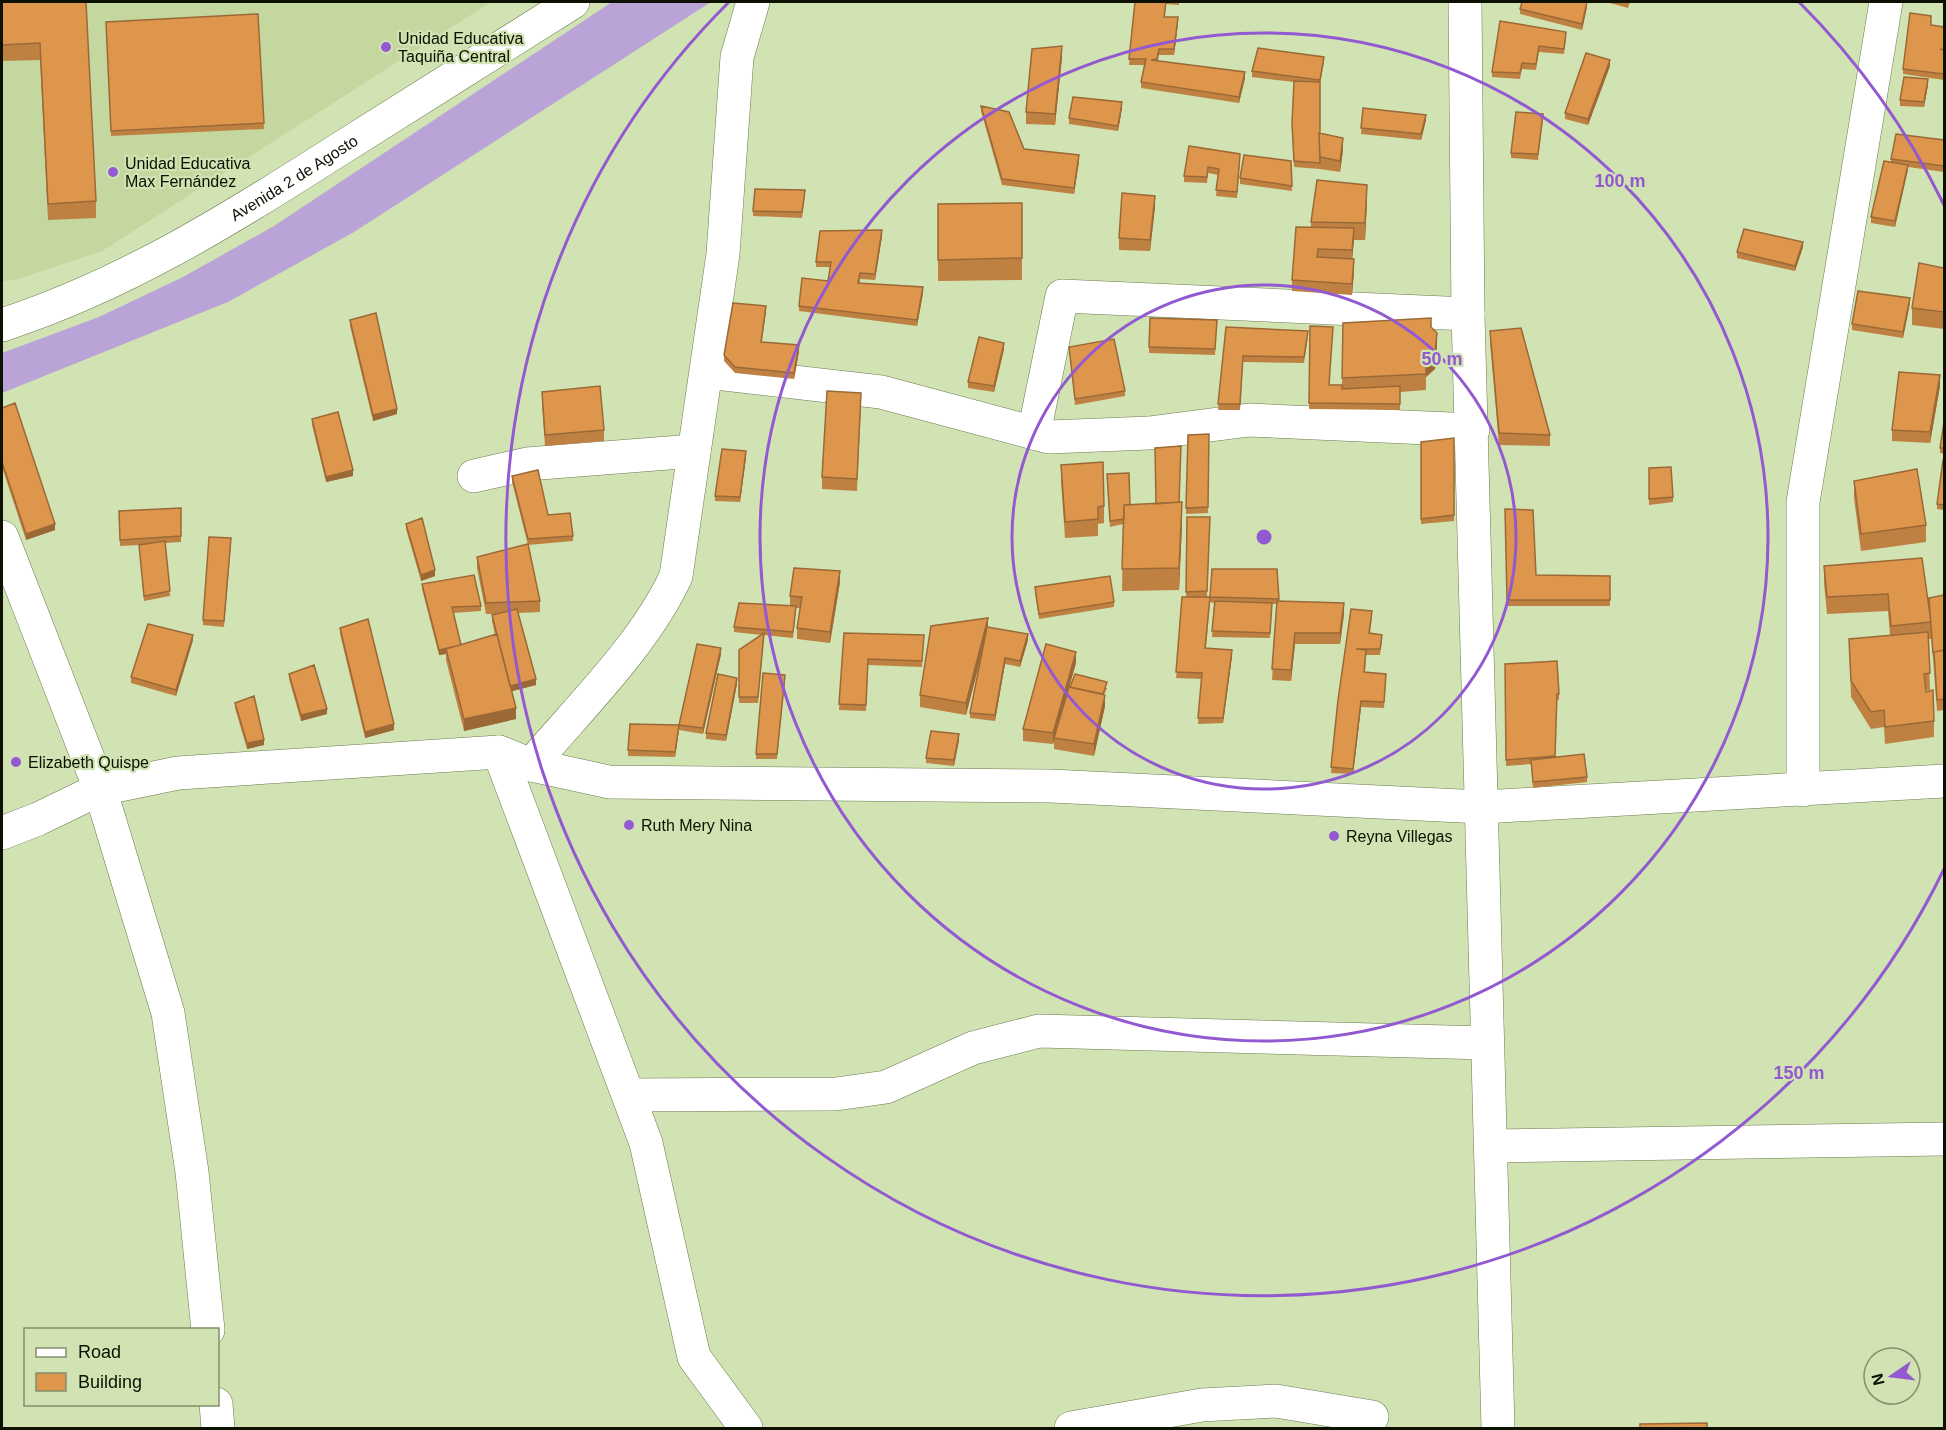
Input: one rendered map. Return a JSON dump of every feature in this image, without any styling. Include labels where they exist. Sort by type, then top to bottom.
[{"type":"street","name":"Avenida 2 de Agosto","points":[[2,325],[54,308],[157,261],[259,201],[573,2]]},
{"type":"street","points":[[531,765],[637,640],[664,603],[676,576],[723,254],[737,57],[753,2]]},
{"type":"street","points":[[1465,2],[1468,314],[1473,430],[1498,1428]]},
{"type":"street","points":[[1803,790],[1803,502],[1886,2]]},
{"type":"street","points":[[1034,433],[1062,296],[1468,314]]},
{"type":"street","points":[[707,372],[881,392],[1049,437],[1149,433],[1249,420],[1473,430]]},
{"type":"street","points":[[474,476],[527,464],[694,451]]},
{"type":"street","points":[[2,537],[100,789],[168,1013],[192,1172],[208,1328]]},
{"type":"street","points":[[2,833],[38,819],[100,789],[178,773],[499,752],[531,765],[609,782],[1051,786],[1482,807],[1944,781]]},
{"type":"street","points":[[499,752],[646,1143],[694,1357],[746,1428]]},
{"type":"street","points":[[629,1095],[836,1094],[886,1087],[973,1048],[1039,1031],[1487,1043]]},
{"type":"street","points":[[1492,1146],[1944,1139]]},
{"type":"street","points":[[1071,1428],[1202,1405],[1276,1401],[1372,1417]]},
{"type":"street","points":[[216,1406],[218,1428]]},
{"type":"shaded area","name":"Unidad Educativa Max Fernández","points":[[2,2],[491,2],[102,251],[15,280],[2,281]]},
{"type":"shaded area","points":[[612,2],[711,2],[354,232],[228,302],[2,393],[2,353],[99,317],[183,277],[274,226]]},
{"type":"building","points":[[2,2],[86,2],[96,201],[48,204],[40,43],[2,45]]},
{"type":"building","points":[[1135,2],[1166,2],[1164,17],[1178,17],[1174,49],[1159,49],[1157,59],[1151,60],[1245,72],[1239,97],[1141,82],[1146,59],[1129,59]]},
{"type":"building","points":[[1522,2],[1587,2],[1582,24],[1520,9]]},
{"type":"building","points":[[1910,13],[1931,16],[1931,25],[1944,27],[1944,74],[1903,69]]},
{"type":"building","points":[[258,14],[264,123],[111,131],[106,22]]},
{"type":"building","points":[[1500,21],[1566,32],[1564,49],[1539,46],[1536,64],[1522,63],[1520,73],[1492,72]]},
{"type":"building","points":[[1062,46],[1055,114],[1026,112],[1032,49]]},
{"type":"building","points":[[1258,48],[1324,57],[1320,80],[1252,71]]},
{"type":"building","points":[[1586,53],[1610,60],[1588,119],[1565,113]]},
{"type":"building","points":[[1904,77],[1928,79],[1924,102],[1900,100]]},
{"type":"building","points":[[1294,81],[1320,82],[1320,163],[1294,161],[1292,123]]},
{"type":"building","points":[[1073,97],[1122,102],[1118,126],[1069,118]]},
{"type":"building","points":[[981,106],[1009,112],[1024,149],[1079,155],[1074,188],[1002,179]]},
{"type":"building","points":[[1363,108],[1426,115],[1421,134],[1361,128]]},
{"type":"building","points":[[1516,112],[1543,114],[1538,154],[1511,153]]},
{"type":"building","points":[[1319,133],[1343,138],[1340,161],[1320,157]]},
{"type":"building","points":[[1896,134],[1944,140],[1944,166],[1891,159]]},
{"type":"building","points":[[1189,146],[1240,154],[1237,192],[1216,190],[1219,169],[1208,167],[1207,177],[1184,176]]},
{"type":"building","points":[[1244,155],[1291,161],[1292,186],[1240,178]]},
{"type":"building","points":[[1884,161],[1908,165],[1895,221],[1871,217]]},
{"type":"building","points":[[1317,180],[1367,185],[1365,223],[1311,222]]},
{"type":"building","points":[[755,189],[805,190],[802,212],[753,211]]},
{"type":"building","points":[[1122,193],[1155,196],[1150,240],[1119,238]]},
{"type":"building","points":[[1022,203],[1022,258],[938,260],[938,204]]},
{"type":"building","points":[[1296,227],[1354,228],[1352,250],[1318,249],[1317,257],[1354,259],[1352,284],[1292,280]]},
{"type":"building","points":[[1744,229],[1803,242],[1795,266],[1737,252]]},
{"type":"building","points":[[882,230],[875,274],[860,273],[858,283],[923,287],[917,320],[799,306],[802,278],[828,281],[831,262],[816,262],[820,231]]},
{"type":"building","points":[[1919,263],[1944,268],[1944,312],[1912,308]]},
{"type":"building","points":[[1858,291],[1910,298],[1903,332],[1852,324]]},
{"type":"building","points":[[733,303],[766,306],[761,342],[799,345],[794,373],[735,367],[724,355]]},
{"type":"building","points":[[376,313],[397,409],[373,415],[350,320]]},
{"type":"building","points":[[1150,318],[1217,320],[1215,349],[1149,347]]},
{"type":"building","points":[[1431,318],[1431,327],[1437,333],[1435,353],[1426,361],[1426,374],[1342,378],[1343,323]]},
{"type":"building","points":[[1310,326],[1333,327],[1329,385],[1342,385],[1342,389],[1400,386],[1400,404],[1309,403]]},
{"type":"building","points":[[1226,327],[1308,331],[1304,357],[1243,356],[1240,404],[1218,404]]},
{"type":"building","points":[[1521,328],[1550,435],[1499,433],[1490,331]]},
{"type":"building","points":[[979,337],[1004,343],[994,386],[968,382]]},
{"type":"building","points":[[1114,339],[1125,391],[1075,399],[1069,347]]},
{"type":"building","points":[[1899,372],[1940,375],[1930,432],[1892,430]]},
{"type":"building","points":[[600,386],[604,430],[545,435],[542,392]]},
{"type":"building","points":[[827,391],[861,393],[857,479],[822,477]]},
{"type":"building","points":[[15,403],[55,524],[26,534],[2,462],[2,408]]},
{"type":"building","points":[[338,412],[353,470],[326,477],[312,419]]},
{"type":"building","points":[[1944,422],[1944,448],[1940,448]]},
{"type":"building","points":[[1209,434],[1208,507],[1186,508],[1188,435]]},
{"type":"building","points":[[1454,438],[1454,515],[1421,519],[1421,442]]},
{"type":"building","points":[[1181,446],[1179,502],[1156,504],[1155,448]]},
{"type":"building","points":[[722,449],[746,451],[740,497],[715,496]]},
{"type":"building","points":[[1944,460],[1944,505],[1937,504]]},
{"type":"building","points":[[1103,462],[1104,506],[1098,507],[1098,519],[1065,522],[1061,465]]},
{"type":"building","points":[[1671,467],[1673,497],[1649,499],[1649,468]]},
{"type":"building","points":[[1917,469],[1926,525],[1861,534],[1854,481]]},
{"type":"building","points":[[538,470],[548,515],[570,513],[573,536],[528,539],[512,476]]},
{"type":"building","points":[[1129,473],[1130,505],[1124,505],[1124,519],[1110,521],[1107,474]]},
{"type":"building","points":[[1182,502],[1179,568],[1122,569],[1124,505]]},
{"type":"building","points":[[181,508],[181,536],[120,540],[119,511]]},
{"type":"building","points":[[1505,509],[1533,510],[1536,575],[1610,576],[1610,600],[1507,600]]},
{"type":"building","points":[[1187,517],[1210,517],[1207,591],[1186,592]]},
{"type":"building","points":[[422,518],[435,570],[421,575],[406,524]]},
{"type":"building","points":[[209,537],[231,538],[224,621],[203,620]]},
{"type":"building","points":[[165,541],[170,591],[144,596],[139,545]]},
{"type":"building","points":[[528,544],[540,601],[486,603],[477,557]]},
{"type":"building","points":[[1922,558],[1931,622],[1891,626],[1888,594],[1827,597],[1824,566]]},
{"type":"building","points":[[794,568],[840,571],[830,632],[797,628],[802,597],[790,596]]},
{"type":"building","points":[[1212,569],[1277,569],[1279,599],[1210,597]]},
{"type":"building","points":[[474,575],[481,606],[452,607],[461,645],[439,650],[422,584]]},
{"type":"building","points":[[1110,576],[1114,602],[1039,614],[1035,587]]},
{"type":"building","points":[[1944,595],[1944,650],[1933,653],[1929,598]]},
{"type":"building","points":[[1182,597],[1210,597],[1205,648],[1232,650],[1223,718],[1198,718],[1202,673],[1176,672]]},
{"type":"building","points":[[1215,601],[1272,603],[1270,633],[1212,631]]},
{"type":"building","points":[[1277,601],[1344,603],[1340,633],[1295,633],[1291,670],[1272,669]]},
{"type":"building","points":[[739,603],[796,606],[793,632],[734,627]]},
{"type":"building","points":[[517,609],[536,679],[510,686],[492,615]]},
{"type":"building","points":[[1351,609],[1372,611],[1369,633],[1382,635],[1380,649],[1356,649],[1366,650],[1364,672],[1386,674],[1384,702],[1361,701],[1353,769],[1331,767]]},
{"type":"building","points":[[988,618],[966,703],[920,695],[931,626]]},
{"type":"building","points":[[368,619],[394,724],[365,732],[340,628]]},
{"type":"building","points":[[148,624],[193,635],[176,690],[131,677]]},
{"type":"building","points":[[987,627],[1028,634],[1020,661],[1005,658],[995,715],[970,713]]},
{"type":"building","points":[[1928,632],[1930,673],[1924,674],[1926,692],[1933,690],[1934,721],[1885,727],[1884,710],[1871,712],[1851,681],[1849,639]]},
{"type":"building","points":[[764,633],[758,697],[739,697],[739,650]]},
{"type":"building","points":[[844,633],[924,635],[922,661],[868,659],[866,705],[839,704]]},
{"type":"building","points":[[497,634],[516,708],[464,719],[446,649]]},
{"type":"building","points":[[697,644],[721,648],[703,728],[679,725]]},
{"type":"building","points":[[1046,644],[1076,652],[1053,733],[1023,729]]},
{"type":"building","points":[[1944,650],[1944,699],[1937,700],[1934,652]]},
{"type":"building","points":[[1557,661],[1559,694],[1557,694],[1555,756],[1506,760],[1505,664]]},
{"type":"building","points":[[314,665],[327,709],[301,715],[289,674]]},
{"type":"building","points":[[763,673],[785,675],[777,754],[756,754]]},
{"type":"building","points":[[718,674],[737,678],[726,735],[706,733]]},
{"type":"building","points":[[1075,674],[1107,682],[1103,694],[1070,687]]},
{"type":"building","points":[[1069,687],[1105,695],[1094,744],[1054,738]]},
{"type":"building","points":[[254,696],[264,740],[247,743],[235,703]]},
{"type":"building","points":[[630,724],[679,725],[675,752],[628,750]]},
{"type":"building","points":[[931,731],[959,734],[954,760],[926,758]]},
{"type":"building","points":[[1584,754],[1587,777],[1533,782],[1531,760]]},
{"type":"building","points":[[1707,1423],[1707,1428],[1640,1428],[1640,1424]]},
{"type":"place","name":"Unidad Educativa Taquiña Central","points":[[386,47]]},
{"type":"place","name":"Unidad Educativa Max Fernández","points":[[113,172]]},
{"type":"place","name":"Elizabeth Quispe","points":[[16,762]]},
{"type":"place","name":"Ruth Mery Nina","points":[[629,825]]},
{"type":"place","name":"Reyna Villegas","points":[[1334,836]]}]
